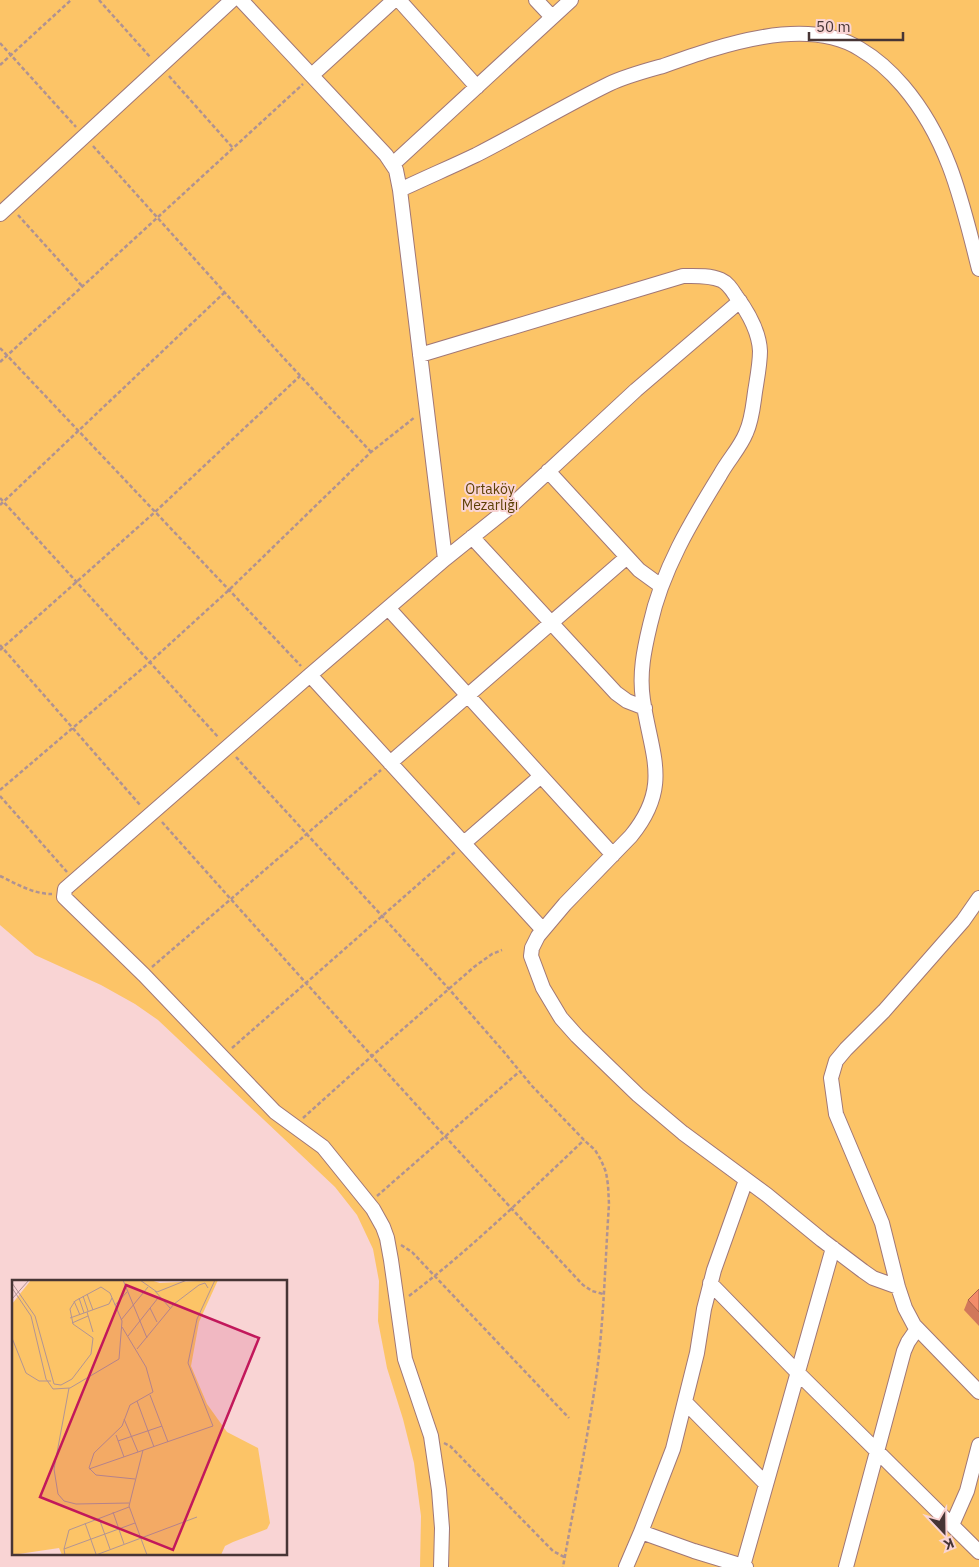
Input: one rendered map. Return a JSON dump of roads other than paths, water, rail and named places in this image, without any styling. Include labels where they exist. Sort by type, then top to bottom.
[{"type":"street","points":[[5,209],[232,0]]},
{"type":"street","points":[[241,0],[386,155],[396,170],[445,559]]},
{"type":"street","points":[[312,75],[394,0]]},
{"type":"street","points":[[399,0],[477,87]]},
{"type":"street","points":[[536,0],[552,17]]},
{"type":"street","points":[[393,164],[571,0]]},
{"type":"street","points":[[400,190],[475,155],[612,83],[733,43],[786,35],[822,36],[845,41],[876,60],[894,76],[925,115],[949,164],[965,213],[979,269]]},
{"type":"street","points":[[420,355],[683,276],[700,276],[721,280],[729,286],[745,307],[754,327],[760,351],[752,415],[747,432],[679,545],[653,610],[643,659],[641,681],[644,708],[656,765],[654,796],[641,824],[543,930],[532,948],[531,956],[543,988],[561,1018],[638,1095],[682,1133],[746,1180],[832,1248],[873,1278],[898,1287]]},
{"type":"street","points":[[441,1567],[442,1528],[439,1490],[431,1436],[405,1359],[392,1260],[383,1227],[368,1203],[334,1158],[323,1147],[275,1112],[144,975],[64,897],[64,893],[74,881],[310,675],[445,559],[511,506],[636,390],[740,300]]},
{"type":"street","points":[[548,471],[627,557],[645,575],[661,586]]},
{"type":"street","points":[[472,537],[616,693],[627,701],[644,708]]},
{"type":"street","points":[[390,763],[627,557]]},
{"type":"street","points":[[389,609],[613,855]]},
{"type":"street","points":[[310,675],[543,930]]},
{"type":"street","points":[[464,844],[541,776]]},
{"type":"street","points":[[979,898],[963,921],[884,1011],[836,1061],[831,1078],[836,1114],[882,1223],[905,1308],[914,1325],[979,1392]]},
{"type":"street","points":[[626,1567],[673,1449],[697,1353],[710,1283],[746,1180]]},
{"type":"street","points":[[641,1532],[694,1551],[745,1566],[832,1248]]},
{"type":"street","points":[[710,1283],[979,1552]]},
{"type":"street","points":[[846,1567],[904,1351],[918,1329]]},
{"type":"street","points":[[685,1402],[766,1484]]},
{"type":"street","points":[[952,1525],[967,1491],[979,1445]]},
{"type":"park label","name":"Ortaköy Mezarlığı","points":[[490,498]]}]
